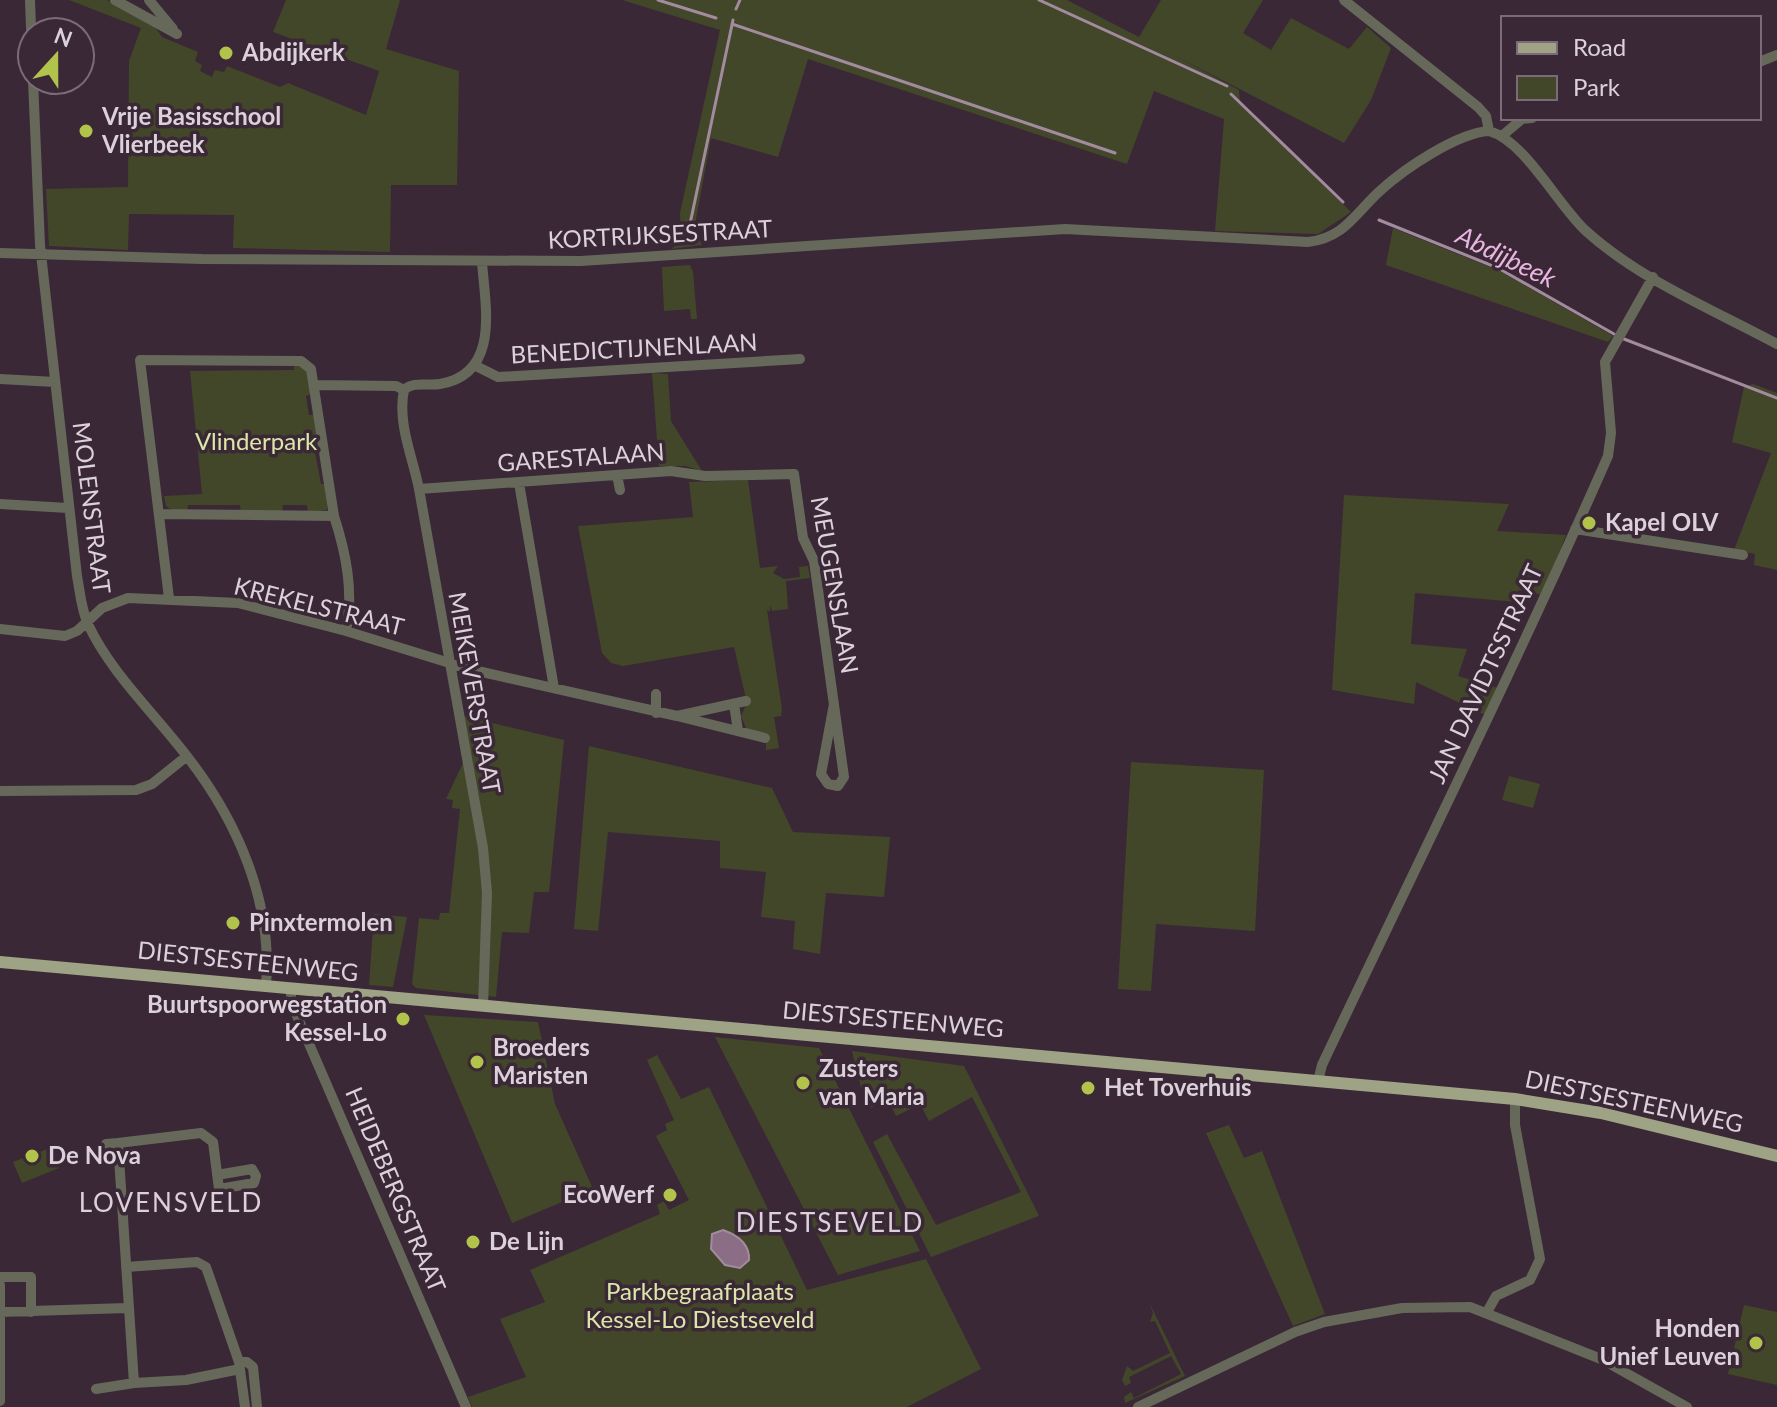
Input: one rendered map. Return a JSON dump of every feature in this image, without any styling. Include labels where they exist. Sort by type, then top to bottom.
[{"type":"main road","name":"DIESTSESTEENWEG","points":[[0,962],[1515,1099],[1601,1113],[1777,1156]]},
{"type":"street","points":[[115,0],[177,34],[149,0]]},
{"type":"street","points":[[1344,0],[1478,107],[1486,116],[1489,131],[1503,135],[1586,231],[1653,277],[1777,344]]},
{"type":"street","name":"MOLENSTRAAT","points":[[34,96],[41,253],[68,508],[86,620],[105,653],[187,756],[222,807],[254,885],[268,940],[266,985]]},
{"type":"street","points":[[1503,135],[1521,120]]},
{"type":"street","name":"KORTRIJKSESTRAAT","points":[[0,253],[482,262],[596,261],[1065,229],[1282,242],[1322,241],[1352,222],[1378,192],[1416,164],[1468,136],[1489,131]]},
{"type":"street","points":[[314,385],[396,386],[404,390],[410,385],[451,381],[474,365],[487,336],[482,262]]},
{"type":"street","name":"JAN DAVIDTSSTRAAT","points":[[1318,1081],[1335,1036],[1537,619],[1611,444],[1605,362],[1653,277]]},
{"type":"street","name":"BENEDICTIJNENLAAN","points":[[474,365],[498,377],[800,359]]},
{"type":"street","points":[[169,598],[140,360],[301,361],[311,369],[334,516],[350,593],[346,631]]},
{"type":"street","points":[[0,379],[55,382]]},
{"type":"street","name":"MEIKEVERSTRAAT","points":[[404,390],[402,407],[450,664],[487,893],[483,1006]]},
{"type":"street","name":"GARESTALAAN","points":[[419,489],[671,471],[705,476],[794,474]]},
{"type":"street","name":"MEUGENSLAAN","points":[[794,474],[803,538],[814,561],[841,759]]},
{"type":"street","points":[[617,475],[620,490]]},
{"type":"street","points":[[519,483],[554,688]]},
{"type":"street","points":[[0,504],[68,508]]},
{"type":"street","points":[[160,514],[334,516]]},
{"type":"street","points":[[1575,529],[1743,555]]},
{"type":"street","name":"KREKELSTRAAT","points":[[0,629],[65,636],[77,631],[86,620],[115,601],[169,598],[238,603],[346,631],[450,664],[677,716]]},
{"type":"street","points":[[656,694],[656,713]]},
{"type":"street","points":[[677,716],[746,701]]},
{"type":"street","points":[[734,704],[738,731]]},
{"type":"street","name":"MEUGENSLAAN","points":[[824,757],[834,704]]},
{"type":"street","points":[[677,716],[765,738]]},
{"type":"street","points":[[0,791],[136,790],[152,784],[187,756]]},
{"type":"street","points":[[824,757],[841,759],[843,780],[838,786],[828,784],[822,776],[824,757]]},
{"type":"street","name":"HEIDEBERGSTRAAT","points":[[291,988],[291,1002],[466,1407]]},
{"type":"street","points":[[1487,1312],[1496,1296],[1530,1280],[1540,1259],[1515,1125],[1515,1099]]},
{"type":"street","points":[[106,1144],[201,1133],[213,1142],[217,1175]]},
{"type":"street","points":[[118,1143],[134,1383]]},
{"type":"street","points":[[126,1267],[197,1262],[206,1267],[238,1370],[245,1407]]},
{"type":"street","points":[[0,1277],[31,1277],[31,1312]]},
{"type":"street","points":[[0,1285],[0,1401]]},
{"type":"street","points":[[1138,1407],[1295,1332],[1324,1322],[1402,1308],[1470,1307],[1624,1370],[1687,1407]]},
{"type":"street","points":[[0,1312],[127,1308]]},
{"type":"street","points":[[96,1389],[238,1370],[247,1362],[253,1367],[257,1407]]},
{"type":"green space","points":[[69,0],[107,0],[155,27],[162,37],[198,52],[195,61],[202,65],[200,71],[212,77],[215,70],[224,72],[227,66],[280,87],[288,83],[366,115],[379,71],[273,32],[286,0],[400,0],[386,49],[459,71],[457,185],[391,185],[390,252],[233,248],[234,215],[129,214],[128,250],[49,246],[46,189],[128,187],[129,61],[141,28]]},
{"type":"green space","points":[[622,0],[1067,0],[1139,37],[1161,0],[1263,0],[1243,33],[1271,50],[1291,18],[1349,49],[1367,27],[1391,48],[1371,100],[1344,143],[1168,52],[1239,90],[1240,102],[1351,212],[1318,234],[1215,231],[1224,119],[1154,91],[1127,164],[808,59],[778,157],[711,138],[694,230],[702,245],[671,249],[681,240],[680,213],[720,30]]},
{"type":"green space","points":[[1393,228],[1500,271],[1613,336],[1608,342],[1386,265]]},
{"type":"green space","points":[[690,265],[697,319],[691,319],[690,309],[664,311],[662,267]]},
{"type":"green space","name":"Vlinderpark","points":[[294,363],[306,369],[311,394],[306,396],[309,415],[315,415],[322,450],[315,452],[321,484],[328,484],[327,510],[308,512],[307,505],[283,505],[282,512],[241,512],[240,505],[188,505],[187,511],[173,511],[166,506],[164,496],[202,494],[190,371],[294,370]]},
{"type":"green space","points":[[652,373],[668,374],[671,421],[702,471],[685,466],[659,466]]},
{"type":"green space","points":[[1753,384],[1777,393],[1777,570],[1754,565],[1755,554],[1734,550],[1771,453],[1732,442],[1744,387]]},
{"type":"green space","points":[[748,480],[760,568],[778,566],[773,573],[784,579],[800,577],[799,567],[808,566],[810,578],[786,581],[788,609],[772,611],[770,605],[770,612],[767,610],[782,709],[781,716],[774,717],[779,748],[766,750],[766,743],[746,728],[741,716],[747,703],[734,647],[623,666],[611,663],[602,653],[578,526],[693,517],[689,482]]},
{"type":"green space","points":[[1344,495],[1509,504],[1497,531],[1566,535],[1543,595],[1519,590],[1517,602],[1415,593],[1411,644],[1467,649],[1458,676],[1498,688],[1485,715],[1416,682],[1414,704],[1332,690]]},
{"type":"green space","points":[[463,716],[564,740],[549,892],[534,892],[529,933],[502,932],[496,997],[416,988],[412,984],[419,918],[439,920],[440,913],[449,913],[460,809],[452,808],[453,800],[446,799],[463,763]]},
{"type":"green space","points":[[589,746],[772,788],[793,832],[890,837],[884,897],[826,893],[820,954],[793,949],[795,921],[761,917],[766,872],[720,868],[720,841],[608,832],[598,931],[574,929]]},
{"type":"green space","points":[[1131,762],[1264,770],[1255,931],[1156,924],[1151,991],[1118,989]]},
{"type":"green space","points":[[1509,776],[1540,784],[1533,808],[1502,800]]},
{"type":"green space","points":[[374,914],[407,917],[393,987],[369,985]]},
{"type":"green space","points":[[424,1015],[538,1022],[555,1104],[593,1189],[512,1223]]},
{"type":"green space","points":[[715,1037],[819,1048],[920,1251],[838,1275]]},
{"type":"green space","points":[[852,1051],[964,1066],[1039,1216],[931,1257],[873,1142],[887,1134],[936,1225],[1021,1192],[972,1097],[929,1121],[920,1104],[896,1116],[887,1097],[871,1108],[862,1091]]},
{"type":"green space","name":"Parkbegraafplaats Kessel-Lo Diestseveld","points":[[657,1055],[681,1099],[709,1087],[807,1290],[926,1259],[981,1369],[907,1407],[472,1407],[468,1397],[526,1377],[500,1319],[545,1302],[530,1270],[660,1214],[657,1205],[664,1201],[669,1210],[689,1200],[656,1136],[667,1130],[665,1124],[674,1120],[647,1060]]},
{"type":"green space","points":[[1229,1125],[1244,1158],[1262,1151],[1325,1314],[1293,1326],[1206,1133]]},
{"type":"green space","points":[[50,1148],[59,1168],[22,1183],[13,1162]]},
{"type":"green space","points":[[1149,1302],[1185,1376],[1125,1403],[1124,1397],[1131,1392],[1134,1398],[1181,1374],[1171,1356],[1129,1377],[1131,1383],[1125,1386],[1122,1380],[1127,1366],[1133,1371],[1170,1353],[1155,1321],[1150,1322],[1153,1313]]},
{"type":"green space","name":"Honden Unief Leuven","points":[[1744,1305],[1777,1312],[1777,1385],[1728,1374]]},
{"type":"shaded area","points":[[723,1230],[745,1244],[749,1260],[740,1268],[725,1265],[711,1249],[712,1234]]},
{"type":"waterway","points":[[658,0],[716,18]]},
{"type":"waterway","points":[[736,9],[740,0]]},
{"type":"waterway","points":[[1039,0],[1227,86]]},
{"type":"waterway","points":[[690,224],[733,20]]},
{"type":"waterway","points":[[732,24],[1115,153]]},
{"type":"waterway","name":"Abdijbeek","points":[[1231,94],[1343,202]]},
{"type":"waterway","name":"Abdijbeek","points":[[1379,220],[1498,268],[1614,334]]},
{"type":"waterway","name":"Abdijbeek","points":[[1624,339],[1777,398]]},
{"type":"place","name":"Abdijkerk","points":[[226,53]]},
{"type":"place","name":"Vrije Basisschool Vlierbeek","points":[[86,131]]},
{"type":"place","name":"Kapel OLV","points":[[1589,523]]},
{"type":"place","name":"Pinxtermolen","points":[[233,923]]},
{"type":"place","name":"Buurtspoorwegstation Kessel-Lo","points":[[403,1019]]},
{"type":"place","name":"Broeders Maristen","points":[[477,1062]]},
{"type":"place","name":"Zusters van Maria","points":[[803,1083]]},
{"type":"place","name":"Het Toverhuis","points":[[1088,1088]]},
{"type":"place","name":"De Nova","points":[[32,1156]]},
{"type":"place","name":"EcoWerf","points":[[670,1195]]},
{"type":"place","name":"De Lijn","points":[[473,1242]]},
{"type":"place","name":"Honden Unief Leuven","points":[[1756,1343]]},
{"type":"district","name":"LOVENSVELD","points":[[171,1203]]},
{"type":"district","name":"DIESTSEVELD","points":[[830,1223]]}]
